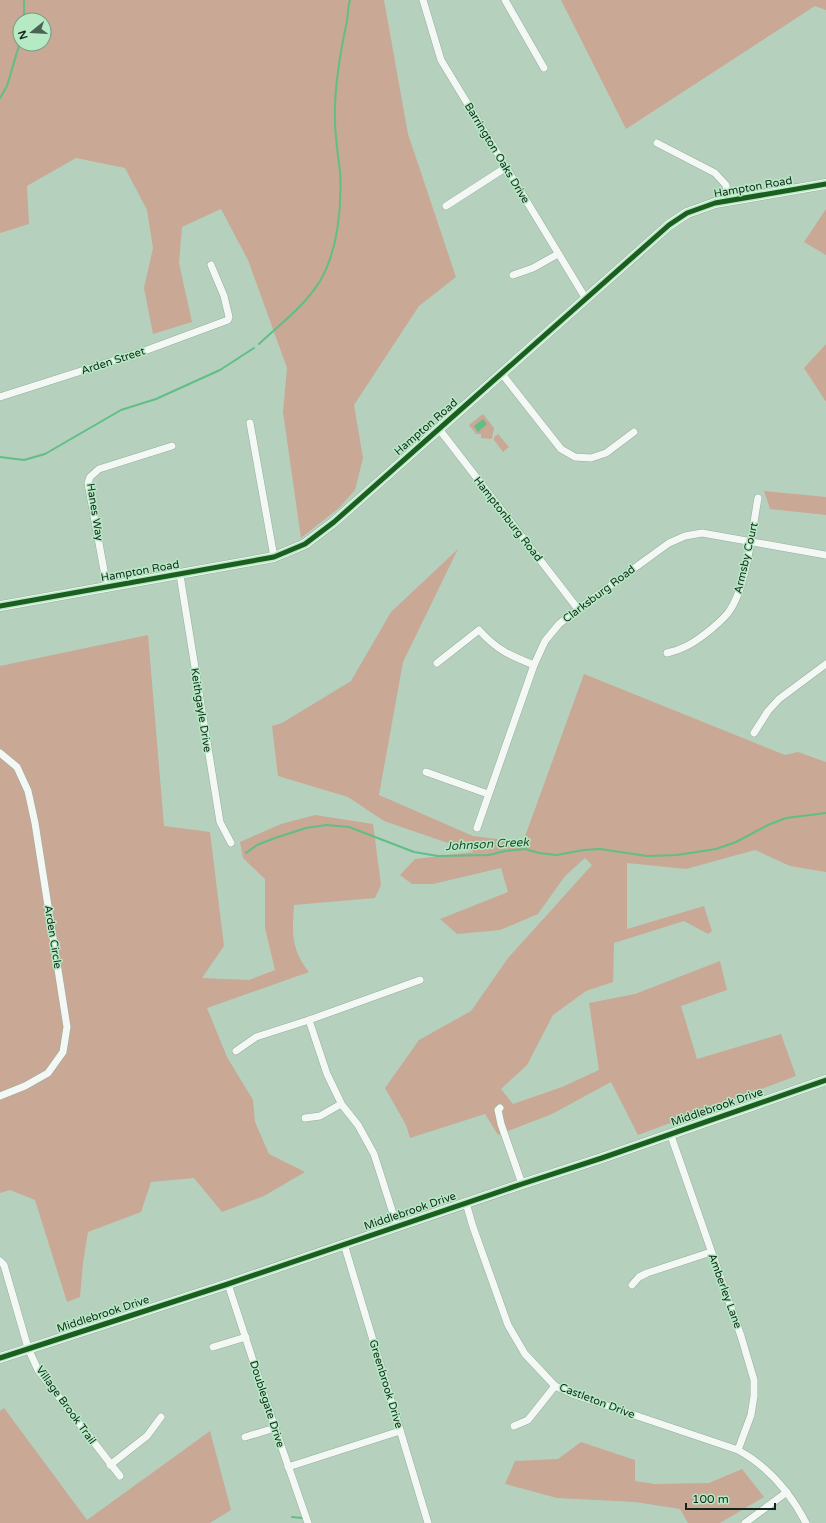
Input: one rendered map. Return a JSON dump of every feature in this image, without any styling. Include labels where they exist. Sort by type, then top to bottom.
[{"type":"main road","name":"Hampton Road","points":[[0,606],[274,557],[305,544],[329,526],[669,225],[687,213],[715,203],[826,184]]},
{"type":"main road","name":"Middlebrook Drive","points":[[0,1358],[228,1284],[602,1158],[670,1133],[826,1080]]},
{"type":"street","name":"Barrington Oaks Drive","points":[[423,0],[441,60],[505,168],[586,299]]},
{"type":"street","points":[[505,0],[544,68]]},
{"type":"street","points":[[657,143],[715,173],[726,185],[728,201]]},
{"type":"street","points":[[446,206],[505,168]]},
{"type":"street","points":[[513,275],[533,268],[558,254]]},
{"type":"street","name":"Arden Street","points":[[0,397],[147,350],[226,322],[229,317],[224,296],[211,264]]},
{"type":"street","points":[[502,374],[561,449],[575,457],[591,458],[606,453],[634,432]]},
{"type":"street","points":[[250,423],[274,557]]},
{"type":"street","name":"Hamptonburg Road","points":[[439,429],[578,609]]},
{"type":"street","name":"Hanes Way","points":[[108,587],[88,483],[90,477],[99,469],[172,446]]},
{"type":"street","name":"Armsby Court","points":[[667,653],[682,650],[718,624],[728,613],[736,600],[743,581],[758,498]]},
{"type":"street","name":"Clarksburg Road","points":[[476,828],[534,665],[545,641],[559,624],[578,609],[669,543],[685,536],[702,533],[826,555]]},
{"type":"street","name":"Keithgayle Drive","points":[[180,575],[220,822],[231,843]]},
{"type":"street","points":[[437,663],[479,630],[493,645],[509,655],[534,665]]},
{"type":"street","points":[[754,733],[768,711],[779,700],[825,667]]},
{"type":"street","name":"Arden Circle","points":[[0,753],[17,767],[28,791],[35,823],[67,1027],[64,1052],[48,1073],[25,1086],[0,1096]]},
{"type":"street","points":[[426,772],[488,794]]},
{"type":"street","points":[[236,1051],[256,1037],[309,1020],[420,980]]},
{"type":"street","points":[[309,1020],[327,1074],[341,1104],[358,1125],[374,1154],[397,1226]]},
{"type":"street","points":[[305,1118],[320,1116],[341,1104]]},
{"type":"street","points":[[500,1108],[498,1110],[501,1124],[522,1184]]},
{"type":"street","name":"Amberley Lane","points":[[670,1133],[741,1336],[754,1380],[754,1396],[751,1415],[738,1450]]},
{"type":"street","name":"Castleton Drive","points":[[466,1203],[508,1325],[525,1354],[555,1386],[575,1395],[738,1450],[754,1459],[772,1475],[787,1492],[806,1523]]},
{"type":"street","name":"Greenbrook Drive","points":[[344,1244],[428,1523]]},
{"type":"street","points":[[632,1285],[639,1277],[647,1273],[711,1252]]},
{"type":"street","name":"Village Brook Trail","points":[[0,1261],[4,1265],[28,1348],[38,1370],[120,1476]]},
{"type":"street","name":"Doublegate Drive","points":[[228,1284],[308,1523]]},
{"type":"street","points":[[213,1347],[246,1337]]},
{"type":"street","points":[[514,1426],[528,1420],[555,1386]]},
{"type":"street","points":[[110,1465],[147,1436],[161,1417]]},
{"type":"street","points":[[245,1437],[275,1428]]},
{"type":"street","points":[[288,1467],[400,1431]]},
{"type":"street","points":[[745,1523],[787,1492]]},
{"type":"shaded area","points":[[0,0],[384,0],[408,134],[456,277],[419,306],[354,405],[363,458],[355,490],[339,508],[301,538],[283,412],[287,368],[248,260],[221,209],[182,227],[179,263],[192,322],[153,334],[144,288],[153,248],[147,210],[125,168],[76,158],[27,186],[29,224],[0,233]]},
{"type":"shaded area","points":[[561,0],[826,0],[826,10],[815,6],[626,129]]},
{"type":"shaded area","points":[[826,209],[826,255],[804,242]]},
{"type":"shaded area","points":[[826,344],[826,402],[804,368]]},
{"type":"shaded area","points":[[483,414],[494,428],[492,439],[481,438],[481,434],[476,434],[469,425]]},
{"type":"shaded area","points":[[483,419],[487,424],[478,432],[474,426]]},
{"type":"shaded area","points":[[498,434],[509,447],[503,452],[494,440],[494,437]]},
{"type":"shaded area","points":[[764,491],[826,497],[826,515],[770,509]]},
{"type":"shaded area","points":[[458,549],[403,662],[379,795],[473,836],[523,842],[584,674],[785,755],[798,752],[826,762],[826,872],[790,866],[755,850],[686,869],[627,863],[627,929],[704,906],[712,931],[708,934],[684,921],[614,943],[613,982],[586,991],[553,1015],[527,1065],[501,1089],[513,1104],[562,1087],[599,1070],[589,1003],[635,994],[720,961],[727,990],[681,1006],[697,1059],[781,1034],[796,1076],[638,1135],[611,1082],[552,1114],[498,1135],[485,1114],[410,1138],[406,1125],[385,1088],[419,1040],[471,1011],[508,958],[592,865],[585,858],[565,876],[538,914],[500,930],[457,934],[440,919],[508,892],[501,868],[433,884],[412,884],[400,875],[415,859],[474,852],[384,821],[348,797],[278,776],[272,726],[282,723],[351,681],[391,612]]},
{"type":"shaded area","points":[[148,635],[164,826],[210,832],[224,946],[202,978],[249,980],[275,970],[265,928],[265,879],[243,858],[240,842],[281,824],[315,815],[373,824],[381,885],[375,898],[294,905],[294,940],[299,956],[309,972],[207,1008],[227,1057],[253,1100],[255,1122],[269,1154],[305,1172],[264,1196],[222,1212],[194,1178],[151,1182],[141,1212],[88,1232],[80,1297],[67,1302],[35,1200],[10,1190],[0,1193],[0,666]]},
{"type":"shaded area","points":[[4,1408],[87,1520],[210,1431],[231,1510],[210,1523],[0,1523],[0,1411]]},
{"type":"shaded area","points":[[581,1442],[635,1460],[635,1481],[655,1484],[709,1483],[742,1469],[764,1497],[720,1523],[688,1523],[680,1509],[635,1502],[557,1498],[505,1484],[515,1461],[558,1459]]},
{"type":"waterway","points":[[24,0],[24,12]]},
{"type":"waterway","points":[[259,344],[291,315],[314,290],[326,269],[335,242],[338,228],[340,199],[340,172],[335,126],[335,95],[350,0]]},
{"type":"waterway","points":[[0,98],[7,86],[17,52]]},
{"type":"waterway","points":[[0,457],[24,460],[45,454],[121,410],[156,399],[220,370],[254,348]]},
{"type":"waterway","name":"Johnson Creek","points":[[246,853],[257,845],[275,838],[306,828],[326,825],[349,827],[414,852],[438,856],[489,855],[505,851],[525,849],[539,853],[556,855],[600,849],[647,856],[677,855],[716,849],[736,842],[768,825],[786,818],[826,813]]},
{"type":"waterway","points":[[292,1517],[302,1518]]},
{"type":"cycle path","points":[[0,606],[274,557],[305,544],[334,522],[669,225],[687,213],[715,203],[826,184]]},
{"type":"cycle path","points":[[0,1358],[228,1284],[602,1158],[826,1080]]}]
